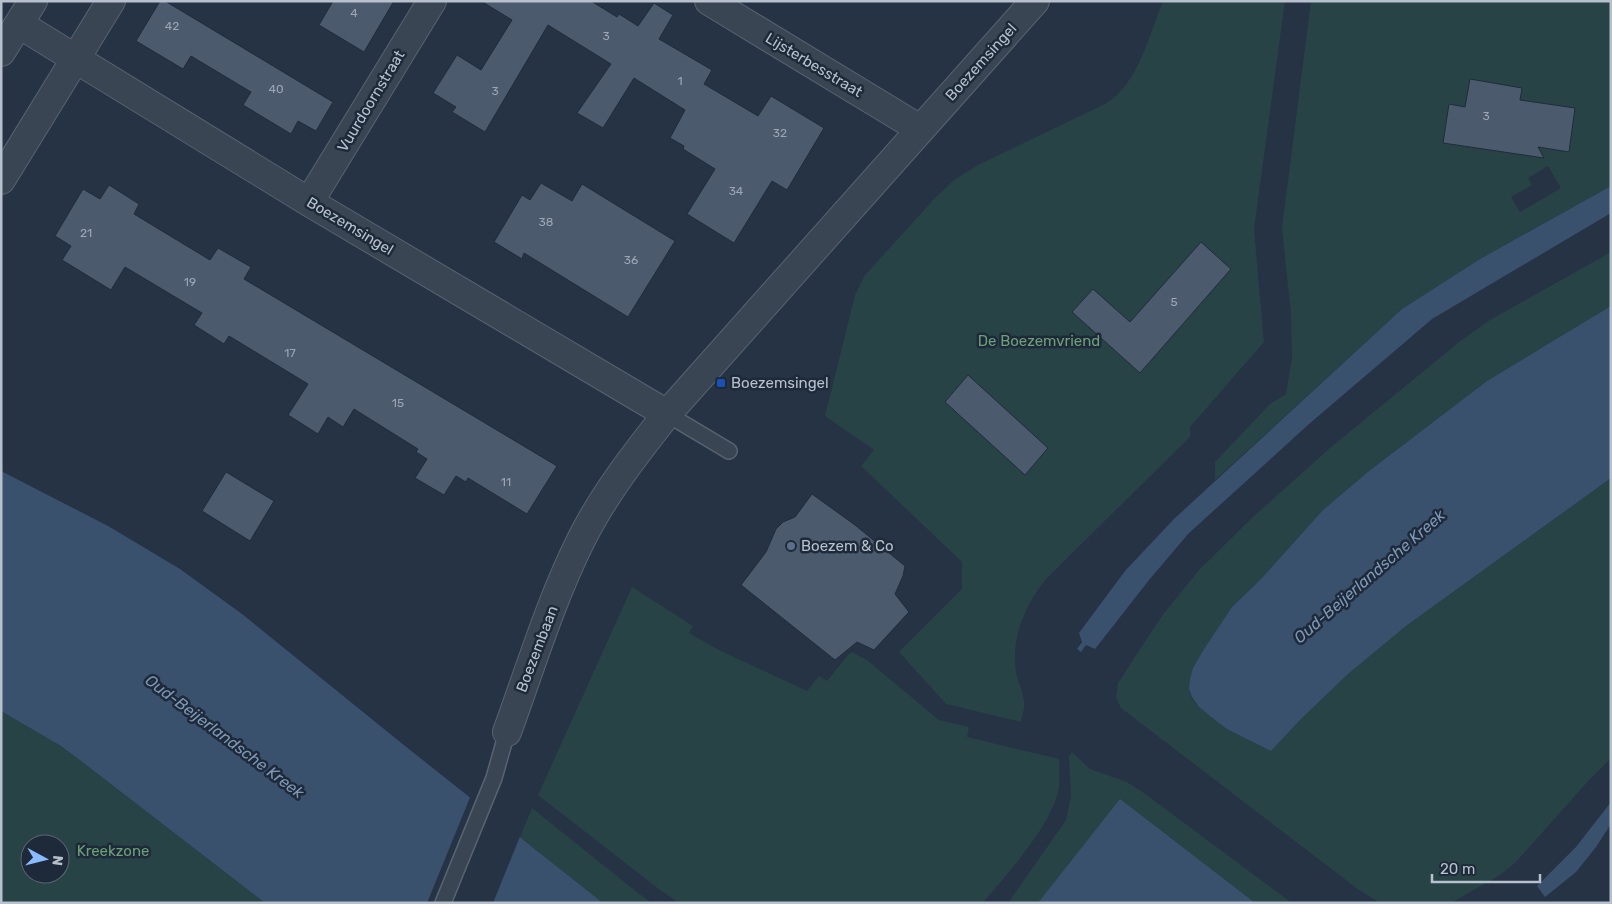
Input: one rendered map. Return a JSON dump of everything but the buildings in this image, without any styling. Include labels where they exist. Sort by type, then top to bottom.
[{"type":"street","points":[[7,40],[33,1]]},
{"type":"street","points":[[1,180],[111,1]]},
{"type":"street","name":"Vuurdoornstraat","points":[[309,202],[432,1]]},
{"type":"street","name":"Lijsterbesstraat","points":[[709,1],[920,129]]},
{"type":"street","name":"Boezemsingel","points":[[7,40],[76,58],[309,202],[667,414],[1035,1]]},
{"type":"street","name":"Boezembaan","points":[[507,732],[546,625],[581,540],[609,492],[667,414]]},
{"type":"lane","points":[[667,414],[729,451]]},
{"type":"lane","name":"Boezembaan","points":[[443,903],[489,791],[507,732]]},
{"type":"green space","name":"De Boezemvriend","points":[[1163,1],[1285,1],[1254,229],[1264,342],[1190,427],[1190,437],[1046,579],[1031,600],[1021,623],[1015,647],[1016,673],[1024,705],[1021,722],[946,704],[899,652],[962,589],[962,562],[861,466],[874,450],[825,416],[855,295],[865,275],[935,198],[954,180],[978,165],[1105,104],[1116,96],[1126,85],[1141,58]]},
{"type":"green space","points":[[1311,1],[1611,1],[1611,186],[1480,259],[1402,309],[1215,480],[1215,462],[1270,404],[1286,394],[1292,357],[1291,314],[1282,228]],"holes":[[[1548,166],[1561,188],[1520,212],[1511,197],[1532,185],[1528,178]]]},
{"type":"green space","points":[[1611,252],[1611,306],[1487,381],[1369,471],[1323,510],[1262,578],[1232,607],[1193,668],[1189,689],[1191,697],[1199,707],[1215,720],[1271,751],[1348,674],[1406,626],[1611,478],[1611,758],[1515,863],[1500,875],[1450,903],[1380,903],[1359,890],[1121,708],[1116,698],[1118,683],[1164,613],[1200,569],[1254,516],[1330,448],[1459,342],[1490,320]]},
{"type":"green space","points":[[632,587],[693,626],[689,633],[719,650],[807,691],[819,676],[827,681],[852,652],[867,660],[939,720],[969,727],[967,737],[1059,759],[1059,786],[1055,801],[1039,832],[983,903],[679,903],[538,795]]},
{"type":"green space","name":"Kreekzone","points":[[1,711],[61,746],[265,903],[1,903]]},
{"type":"green space","points":[[1072,752],[1090,769],[1127,782],[1144,793],[1292,903],[1008,903],[1066,820],[1071,796],[1069,757]]},
{"type":"green space","points":[[532,808],[652,903],[603,903],[520,837]]},
{"type":"water","points":[[1611,186],[1611,213],[1432,319],[1309,424],[1188,534],[1095,649],[1086,645],[1081,652],[1077,649],[1082,642],[1079,633],[1125,571],[1174,519],[1402,309],[1480,259]]},
{"type":"water","name":"Oud-Beijerlandsche Kreek","points":[[1611,306],[1611,478],[1406,626],[1348,674],[1271,751],[1227,729],[1199,707],[1189,689],[1193,668],[1204,649],[1232,607],[1262,578],[1323,510],[1369,471],[1487,381]]},
{"type":"water","name":"Oud-Beijerlandsche Kreek","points":[[1,471],[108,526],[180,569],[242,614],[603,903],[265,903],[61,746],[1,711]]},
{"type":"water","points":[[1120,799],[1255,903],[1038,903]]},
{"type":"water","points":[[1611,802],[1611,824],[1596,847],[1576,872],[1545,897],[1537,886],[1576,847]]},
{"type":"pier","points":[[471,795],[521,834],[493,903],[427,903]]},
{"type":"place","name":"Boezemsingel","points":[[721,383]]},
{"type":"place","name":"Boezem & Co","points":[[791,546]]}]
